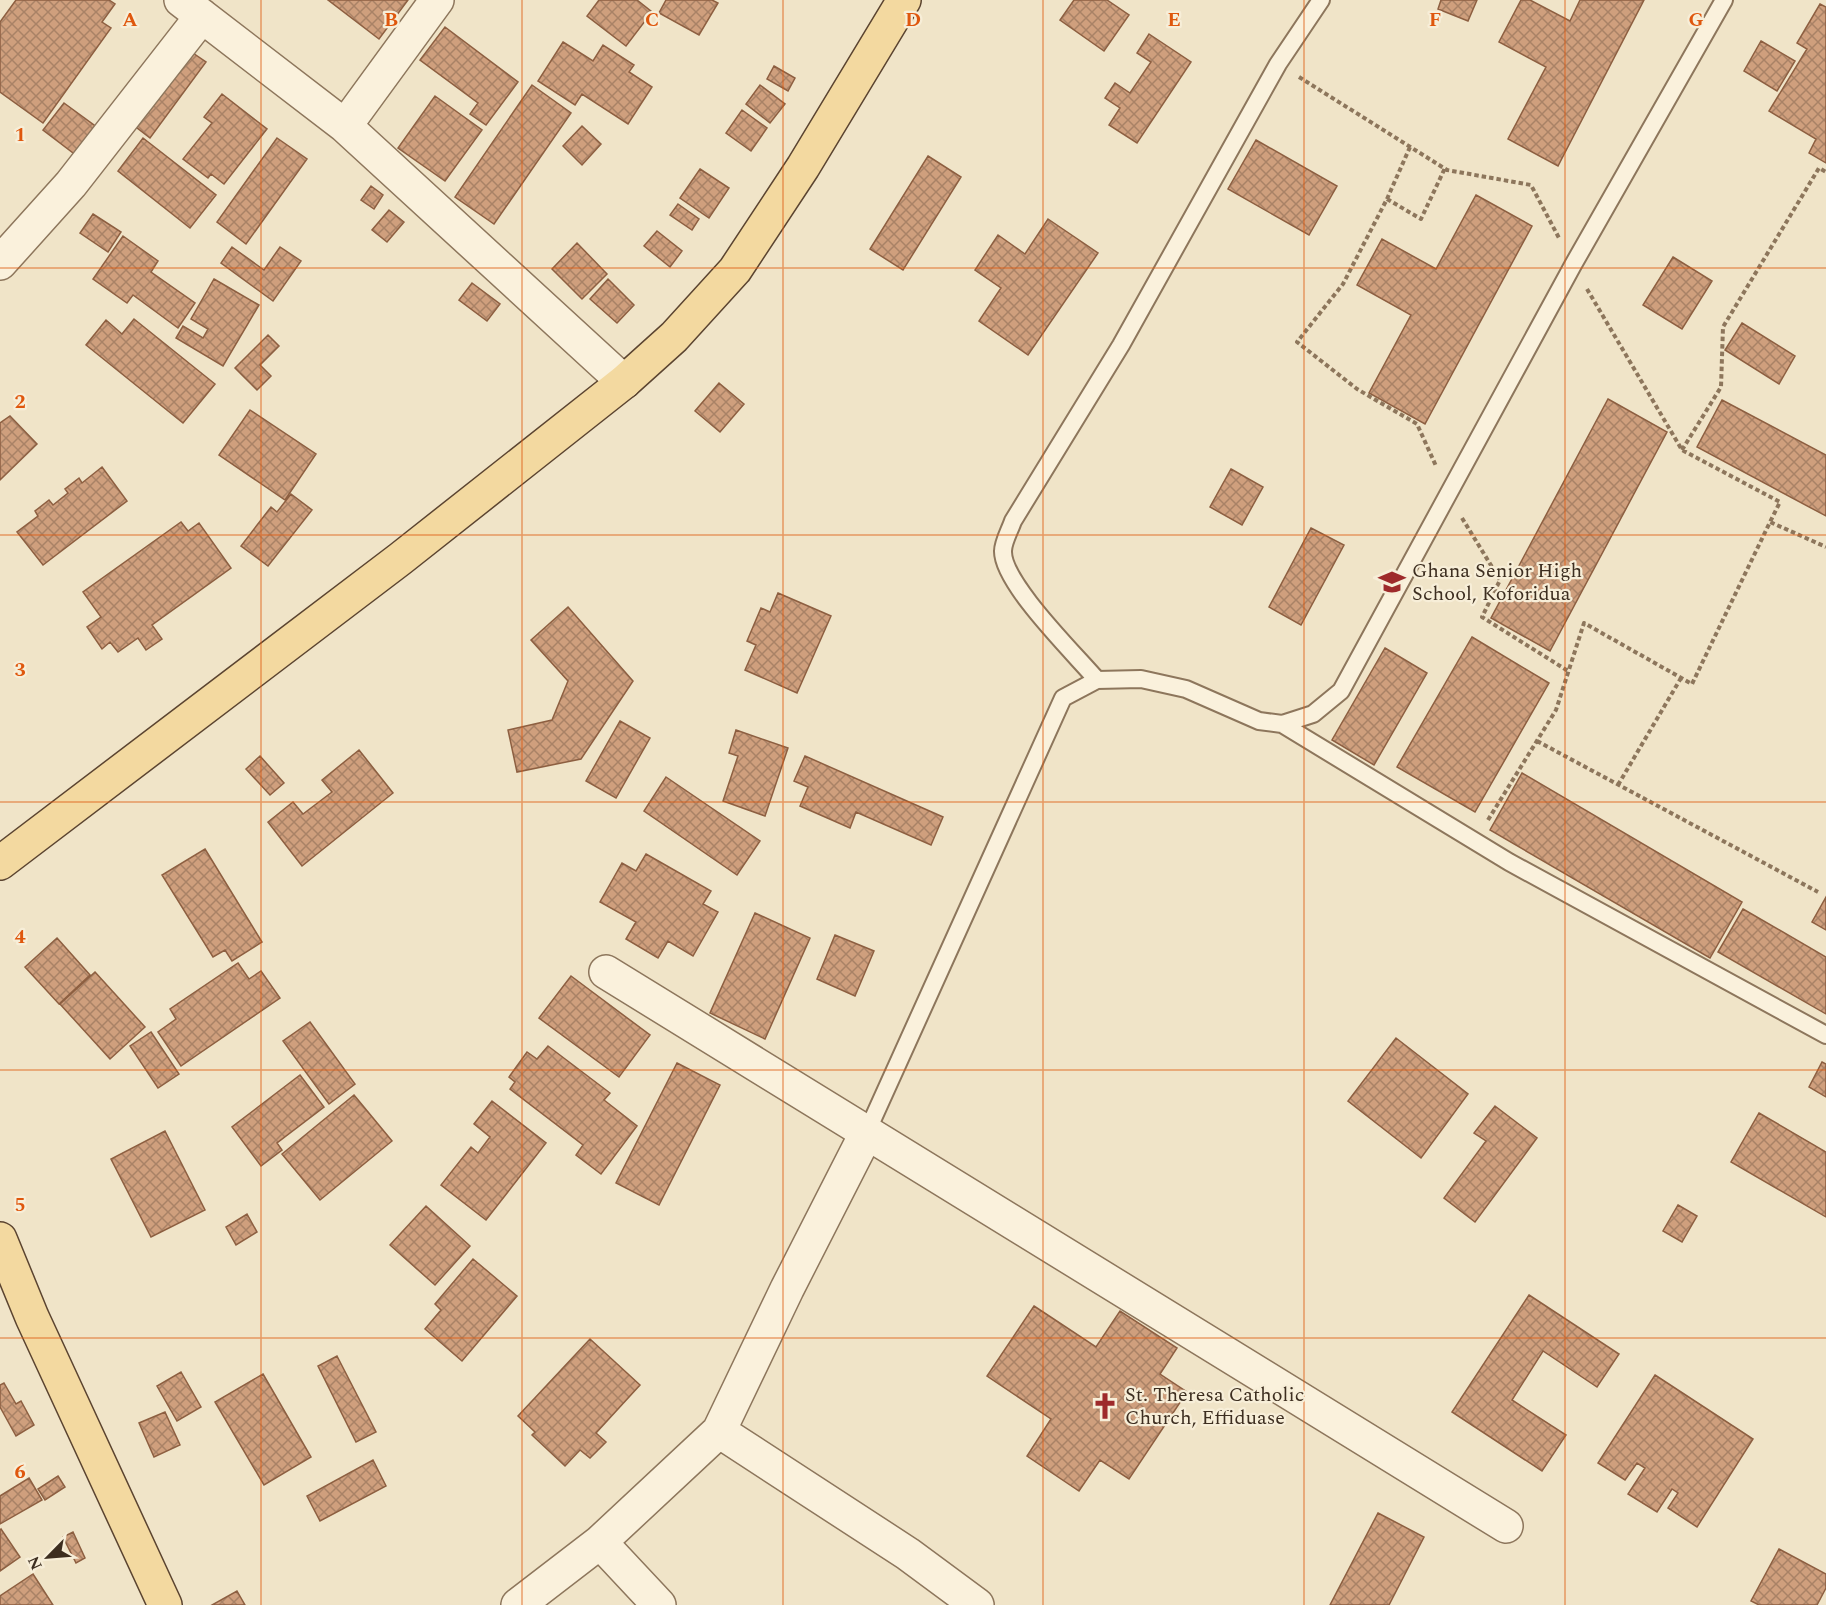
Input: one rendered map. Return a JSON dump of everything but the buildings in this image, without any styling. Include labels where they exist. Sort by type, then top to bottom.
[{"type":"main road","points":[[0,863],[400,559],[624,382],[674,337],[735,270],[803,167],[904,0]]},
{"type":"main road","points":[[0,1239],[32,1317],[165,1605]]},
{"type":"street","points":[[345,126],[438,0]]},
{"type":"street","points":[[0,263],[71,184],[191,8],[345,126],[624,382]]},
{"type":"street","points":[[606,972],[1506,1526]]},
{"type":"street","points":[[518,1605],[600,1542],[719,1431],[787,1288],[866,1134]]},
{"type":"street","points":[[719,1431],[908,1554],[977,1605]]},
{"type":"street","points":[[600,1542],[658,1605]]},
{"type":"lane","points":[[1097,680],[1029,602],[1008,571],[1003,551],[1013,521],[1121,345],[1278,64],[1321,0]]},
{"type":"lane","points":[[866,1134],[1064,698],[1097,680],[1141,679],[1186,689],[1237,714],[1258,721],[1282,723],[1313,714],[1341,691],[1573,265],[1724,0]]},
{"type":"lane","points":[[1282,723],[1475,841],[1826,1035]]},
{"type":"path","points":[[1410,147],[1387,200],[1343,285],[1298,342],[1357,389],[1417,424],[1449,496],[1500,580],[1482,617],[1568,672]]},
{"type":"path","points":[[1387,200],[1421,219],[1444,168]]},
{"type":"path","points":[[1682,450],[1721,387],[1723,327],[1819,168],[1826,172]]},
{"type":"path","points":[[1475,841],[1556,710],[1584,623],[1692,684],[1770,522],[1826,547]]},
{"type":"path","points":[[1618,785],[1681,678]]},
{"type":"path","points":[[1537,741],[1818,892]]},
{"type":"place","name":"Ghana Senior High School, Koforidua","points":[[1392,582]]},
{"type":"place","name":"St. Theresa Catholic Church, Effiduase","points":[[1105,1406]]}]
